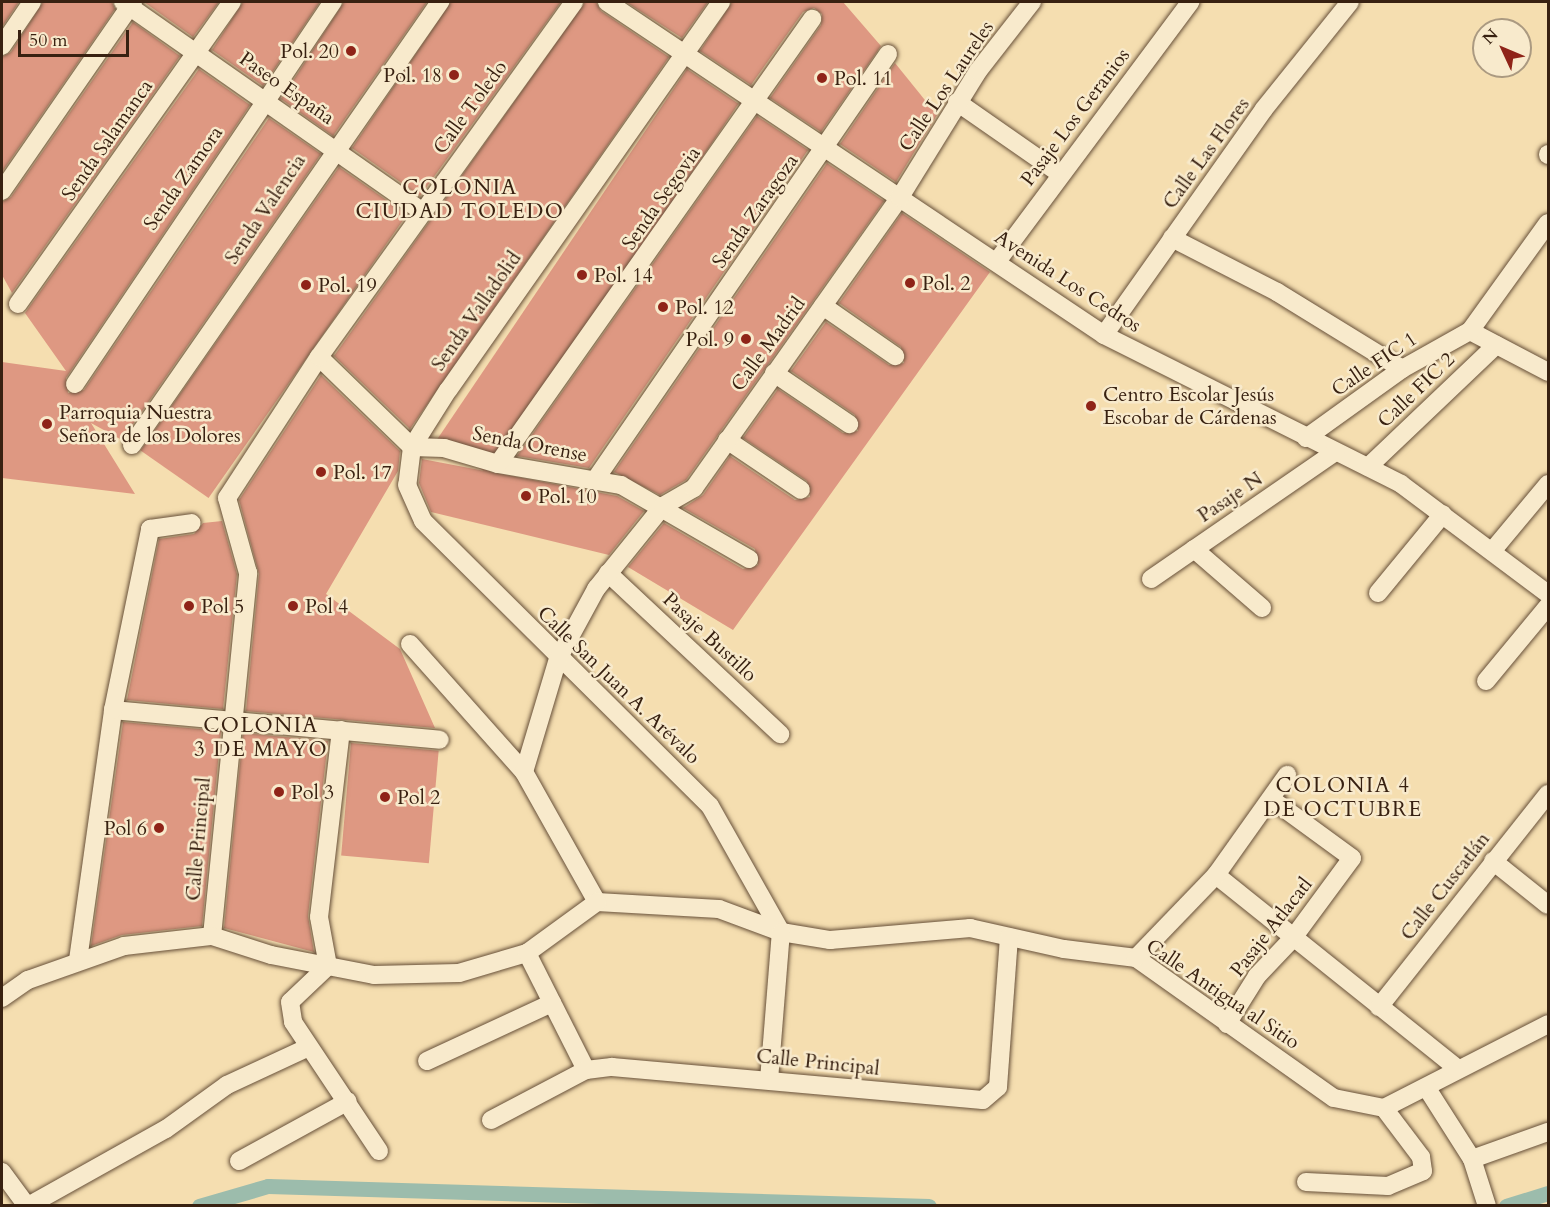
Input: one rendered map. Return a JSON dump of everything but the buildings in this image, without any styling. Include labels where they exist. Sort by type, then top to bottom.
[{"type":"street","points":[[2,46],[32,2]]},
{"type":"street","name":"Senda Salamanca","points":[[18,304],[232,2]]},
{"type":"street","name":"Senda Zamora","points":[[75,384],[264,100],[333,2]]},
{"type":"street","name":"Senda Valencia","points":[[132,445],[333,148],[440,2]]},
{"type":"street","name":"Calle Toledo","points":[[227,498],[319,357],[574,2]]},
{"type":"street","name":"Avenida Los Cedros","points":[[607,2],[685,57],[998,261],[1104,335],[1368,467],[1443,514],[1548,594]]},
{"type":"street","name":"Senda Valladolid","points":[[411,447],[685,57],[721,2]]},
{"type":"street","name":"Calle Los Laureles","points":[[900,197],[957,102],[1032,2]]},
{"type":"street","name":"Pasaje Los Geranios","points":[[998,261],[1059,173],[1190,2]]},
{"type":"street","name":"Calle Las Flores","points":[[1104,335],[1172,238],[1350,2]]},
{"type":"street","points":[[2,191],[129,3]]},
{"type":"street","name":"Paseo España","points":[[129,3],[423,212]]},
{"type":"street","name":"Senda Segovia","points":[[498,464],[812,20]]},
{"type":"street","name":"Senda Zaragoza","points":[[595,480],[825,149],[888,54]]},
{"type":"street","points":[[957,102],[1059,173]]},
{"type":"street","name":"Calle Madrid","points":[[663,506],[694,488],[900,197]]},
{"type":"street","points":[[1548,223],[1470,331],[1548,372]]},
{"type":"street","points":[[1172,238],[1277,292],[1402,369]]},
{"type":"street","points":[[823,306],[895,356]]},
{"type":"street","name":"Calle FIC 1","points":[[1306,438],[1402,369],[1470,331]]},
{"type":"street","name":"Calle FIC 2","points":[[1368,467],[1496,345]]},
{"type":"street","points":[[319,357],[411,447]]},
{"type":"street","points":[[774,373],[849,424]]},
{"type":"street","points":[[727,440],[801,490]]},
{"type":"street","name":"Senda Orense","points":[[411,447],[444,448],[498,464],[595,480],[663,506],[749,559]]},
{"type":"street","name":"Calle San Juan A. Arévalo","points":[[411,447],[407,485],[423,521],[558,659],[710,806],[781,932]]},
{"type":"street","name":"Pasaje N","points":[[1151,579],[1335,452]]},
{"type":"street","points":[[1493,550],[1548,484]]},
{"type":"street","name":"Calle Principal","points":[[212,936],[231,720],[248,573],[227,498]]},
{"type":"street","points":[[524,772],[558,659],[608,573],[663,506]]},
{"type":"street","points":[[1378,593],[1443,514]]},
{"type":"street","points":[[78,960],[113,710],[150,529],[192,523]]},
{"type":"street","points":[[1194,549],[1262,608]]},
{"type":"street","name":"Pasaje Bustillo","points":[[608,573],[780,734]]},
{"type":"street","points":[[1485,681],[1548,606]]},
{"type":"street","points":[[2,998],[78,960],[124,946],[212,936],[328,966],[374,975],[459,973],[527,953],[597,902],[524,772],[410,644]]},
{"type":"street","points":[[113,710],[440,740]]},
{"type":"street","points":[[328,966],[319,917],[341,730]]},
{"type":"street","points":[[1136,958],[1216,875],[1287,776]]},
{"type":"street","name":"Calle Cuscatlán","points":[[1379,1007],[1548,794]]},
{"type":"street","name":"Pasaje Atlacatl","points":[[1227,1024],[1257,976],[1293,938],[1352,858],[1271,800]]},
{"type":"street","points":[[1493,861],[1548,905]]},
{"type":"street","points":[[1216,875],[1458,1069]]},
{"type":"street","name":"Calle Antigua al Sitio","points":[[597,902],[719,909],[781,932],[830,940],[970,928],[1009,937],[1136,958],[1334,1098],[1384,1108]]},
{"type":"street","points":[[769,1080],[781,932]]},
{"type":"street","name":"Calle Principal","points":[[490,1120],[586,1070],[683,1069],[769,1080],[983,1101],[998,1088],[1009,937]]},
{"type":"street","points":[[527,953],[586,1070]]},
{"type":"street","points":[[328,966],[290,1002],[293,1022],[348,1101],[379,1151]]},
{"type":"street","points":[[427,1060],[552,1003]]},
{"type":"street","points":[[1306,1182],[1388,1186],[1422,1171],[1421,1157],[1384,1108],[1428,1090],[1458,1069],[1548,1024]]},
{"type":"street","points":[[2,1172],[28,1206],[166,1129],[227,1085],[309,1047]]},
{"type":"street","points":[[1428,1090],[1472,1159],[1487,1206]]},
{"type":"street","points":[[239,1161],[348,1101]]},
{"type":"street","points":[[1472,1159],[1548,1132]]},
{"type":"waterway","points":[[199,1206],[268,1186],[929,1206]]},
{"type":"waterway","points":[[1506,1206],[1548,1193]]},
{"type":"place","name":"Pol. 20","points":[[351,51]]},
{"type":"place","name":"Pol. 18","points":[[454,75]]},
{"type":"place","name":"Pol. 11","points":[[822,78]]},
{"type":"place","name":"Pol. 14","points":[[582,275]]},
{"type":"place","name":"Pol. 2","points":[[910,283]]},
{"type":"place","name":"Pol. 19","points":[[306,285]]},
{"type":"place","name":"Pol. 12","points":[[663,307]]},
{"type":"place","name":"Pol. 9","points":[[746,339]]},
{"type":"place","name":"Centro Escolar Jesús Escobar de Cárdenas","points":[[1091,406]]},
{"type":"place","name":"Parroquia Nuestra Señora de los Dolores","points":[[47,424]]},
{"type":"place","name":"Pol. 17","points":[[321,472]]},
{"type":"place","name":"Pol. 10","points":[[526,496]]},
{"type":"place","name":"Pol 5","points":[[189,606]]},
{"type":"place","name":"Pol 4","points":[[293,606]]},
{"type":"place","name":"Pol 3","points":[[279,792]]},
{"type":"place","name":"Pol 2","points":[[385,797]]},
{"type":"place","name":"Pol 6","points":[[159,828]]},
{"type":"district","name":"COLONIA CIUDAD TOLEDO","points":[[460,200]]},
{"type":"district","name":"COLONIA 3 DE MAYO","points":[[261,738]]},
{"type":"district","name":"COLONIA 4 DE OCTUBRE","points":[[1343,798]]}]
